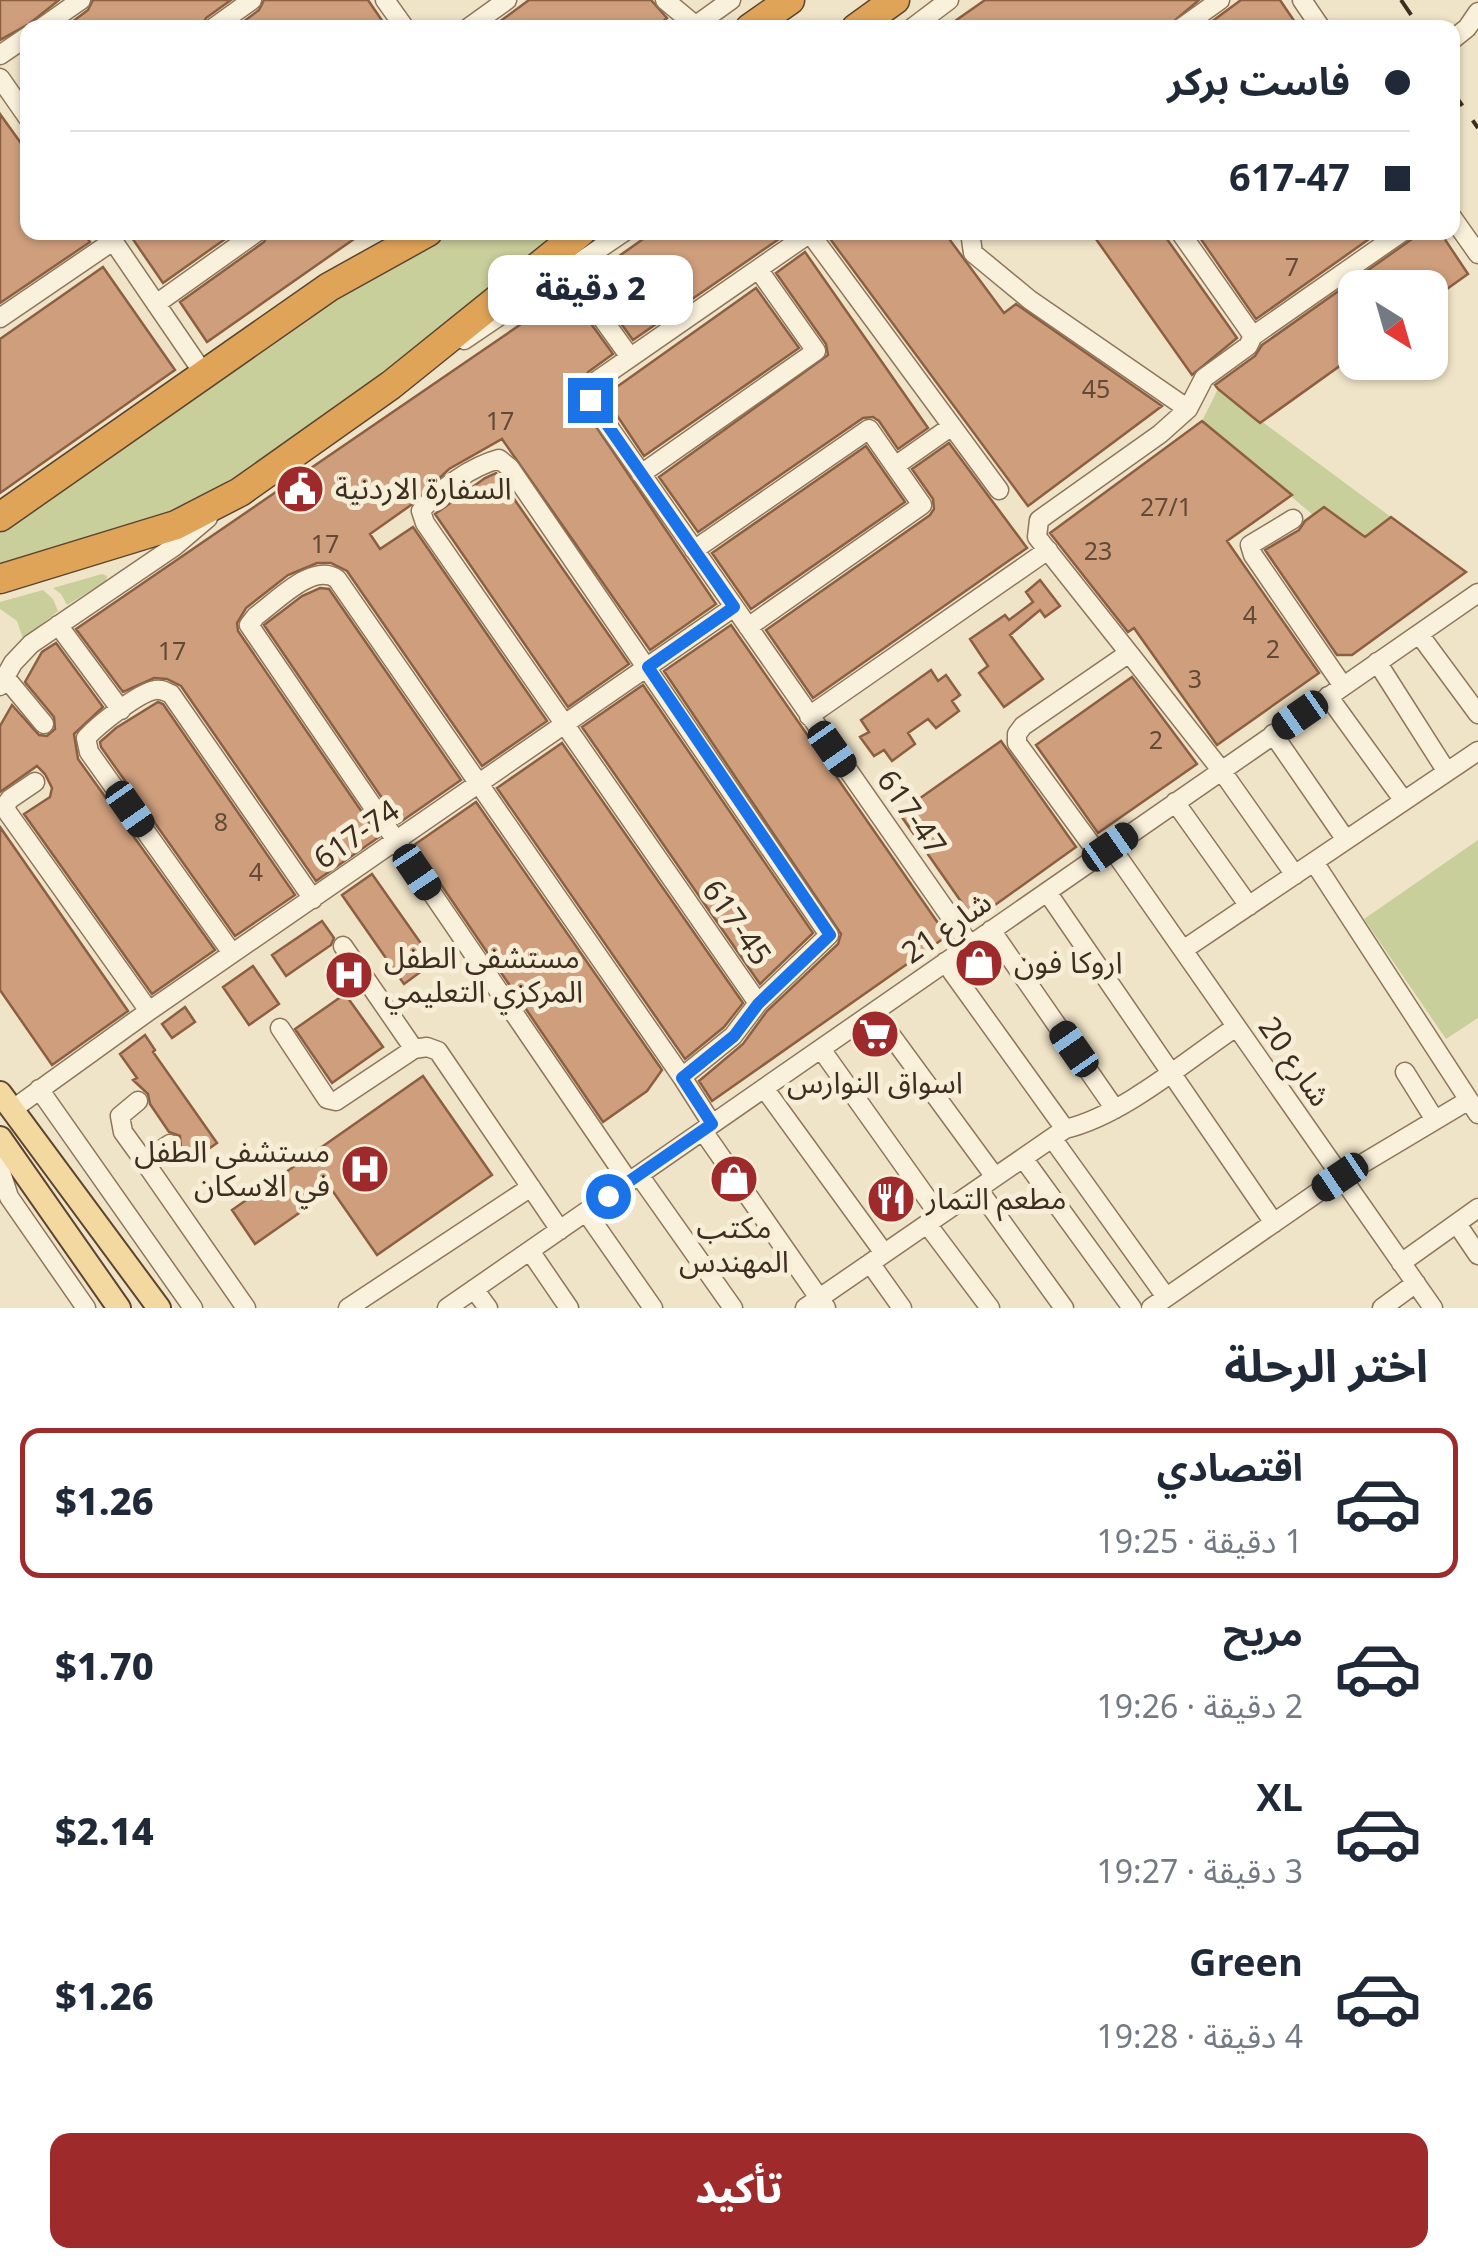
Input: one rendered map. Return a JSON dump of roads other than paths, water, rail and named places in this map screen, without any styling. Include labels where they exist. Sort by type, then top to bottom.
[{"type":"highway","points":[[867,20],[895,0]]},
{"type":"highway","points":[[0,517],[330,287],[414,240]]},
{"type":"highway","points":[[0,579],[176,525],[240,492],[391,385],[571,240]]},
{"type":"main road","points":[[0,1074],[10,1093],[6,1101],[159,1308]]},
{"type":"main road","points":[[2,1141],[119,1308]]},
{"type":"street","points":[[52,20],[81,0]]},
{"type":"street","points":[[223,20],[252,0]]},
{"type":"street","points":[[479,20],[507,0]]},
{"type":"street","points":[[665,0],[687,20]]},
{"type":"street","points":[[703,20],[732,0]]},
{"type":"street","points":[[923,20],[949,0]]},
{"type":"street","points":[[1192,20],[1220,0]]},
{"type":"street","points":[[1460,34],[1478,12]]},
{"type":"street","points":[[0,78],[20,107]]},
{"type":"street","points":[[1460,228],[1478,254]]},
{"type":"street","points":[[0,318],[106,240]]},
{"type":"street","points":[[112,240],[204,374]]},
{"type":"street","points":[[156,304],[247,240]]},
{"type":"street","points":[[330,287],[396,240]]},
{"type":"street","points":[[391,385],[613,240]]},
{"type":"street","name":"617-47","points":[[799,240],[596,382],[590,400],[970,945]]},
{"type":"street","points":[[814,240],[1000,490]]},
{"type":"street","points":[[971,240],[973,253],[1030,300],[1188,409]]},
{"type":"street","points":[[1186,240],[1253,336]]},
{"type":"street","points":[[1295,875],[1221,770],[1042,544],[1039,520],[1160,434],[1188,409],[1204,378],[1248,346],[1253,336],[1391,240]]},
{"type":"street","points":[[641,474],[816,351],[758,270]]},
{"type":"street","points":[[568,271],[630,358]]},
{"type":"street","points":[[896,466],[952,426]]},
{"type":"street","points":[[694,550],[869,429],[896,466],[922,505],[748,627]]},
{"type":"street","name":"617-45","points":[[499,459],[510,468],[830,935],[758,1004],[563,724],[425,523],[421,510],[429,500],[486,463],[499,459]]},
{"type":"street","points":[[44,724],[2,682],[31,644],[175,546],[240,492]]},
{"type":"street","points":[[1292,519],[1250,545],[1252,555],[1404,801]]},
{"type":"street","points":[[809,716],[1042,544]]},
{"type":"street","points":[[733,1308],[634,1178],[249,625],[316,573],[329,573],[337,579],[682,1078],[817,1305],[877,1258],[1058,1134],[1089,1124],[1115,1109],[1236,1027]]},
{"type":"street","name":"شارع 21","points":[[447,1308],[1477,595]]},
{"type":"street","name":"617-74","points":[[6,1101],[40,1090],[734,607]]},
{"type":"street","points":[[58,624],[121,710]]},
{"type":"street","points":[[1418,634],[1478,714]]},
{"type":"street","name":"شارع 20","points":[[1129,652],[1024,726],[1016,743],[1183,950],[1433,1308]]},
{"type":"street","points":[[1377,662],[1447,772]]},
{"type":"street","points":[[232,953],[89,752],[86,738],[121,710],[150,692],[160,689],[171,694],[313,898]]},
{"type":"street","points":[[1273,734],[1346,840]]},
{"type":"street","points":[[1183,950],[1478,751]]},
{"type":"street","points":[[34,782],[10,799],[8,813],[149,1011]]},
{"type":"street","points":[[1176,802],[1250,906]]},
{"type":"street","points":[[945,962],[1058,1134],[1159,1303],[1340,1177],[1435,1120],[1473,1107],[1314,862]]},
{"type":"street","points":[[1047,892],[1274,1223]]},
{"type":"street","points":[[992,930],[1115,1109]]},
{"type":"street","points":[[343,946],[414,1049]]},
{"type":"street","points":[[682,1078],[734,1036],[758,1004]]},
{"type":"street","points":[[874,1012],[996,1177]]},
{"type":"street","points":[[280,1028],[327,1099],[336,1101],[414,1049],[427,1047],[438,1051],[560,1230]]},
{"type":"street","points":[[821,1049],[990,1308]]},
{"type":"street","points":[[1405,1072],[1435,1120]]},
{"type":"street","points":[[764,1088],[877,1258],[902,1308]]},
{"type":"street","points":[[40,1090],[193,1308]]},
{"type":"street","points":[[138,1101],[120,1116],[120,1123],[246,1308]]},
{"type":"street","points":[[2,1141],[0,1169],[9,1197],[86,1308]]},
{"type":"street","points":[[144,1160],[170,1144]]},
{"type":"street","points":[[1024,1158],[1132,1308]]},
{"type":"street","points":[[348,1308],[531,1187]]},
{"type":"street","points":[[978,1189],[1064,1308]]},
{"type":"street","points":[[1401,1262],[1478,1208]]},
{"type":"street","points":[[586,1212],[653,1308]]},
{"type":"street","points":[[1457,1224],[1478,1255]]},
{"type":"street","points":[[132,1271],[147,1242]]},
{"type":"street","points":[[530,1250],[569,1308]]},
{"type":"street","points":[[1382,1308],[1416,1283]]},
{"type":"street","points":[[474,1289],[488,1308]]},
{"type":"railway","points":[[1401,0],[1415,20]]},
{"type":"railway","points":[[1460,102],[1478,128]]},
{"type":"place","name":"السفارة الاردنية","points":[[300,489]]},
{"type":"place","name":"اروكا فون","points":[[979,963]]},
{"type":"place","name":"مستشفى الطفل المركزي التعليمي","points":[[349,975]]},
{"type":"place","name":"اسواق النوارس","points":[[875,1034]]},
{"type":"place","name":"مستشفى الطفل في الاسكان","points":[[365,1169]]},
{"type":"place","name":"مكتب المهندس","points":[[734,1179]]},
{"type":"place","name":"مطعم التمار","points":[[891,1199]]}]
